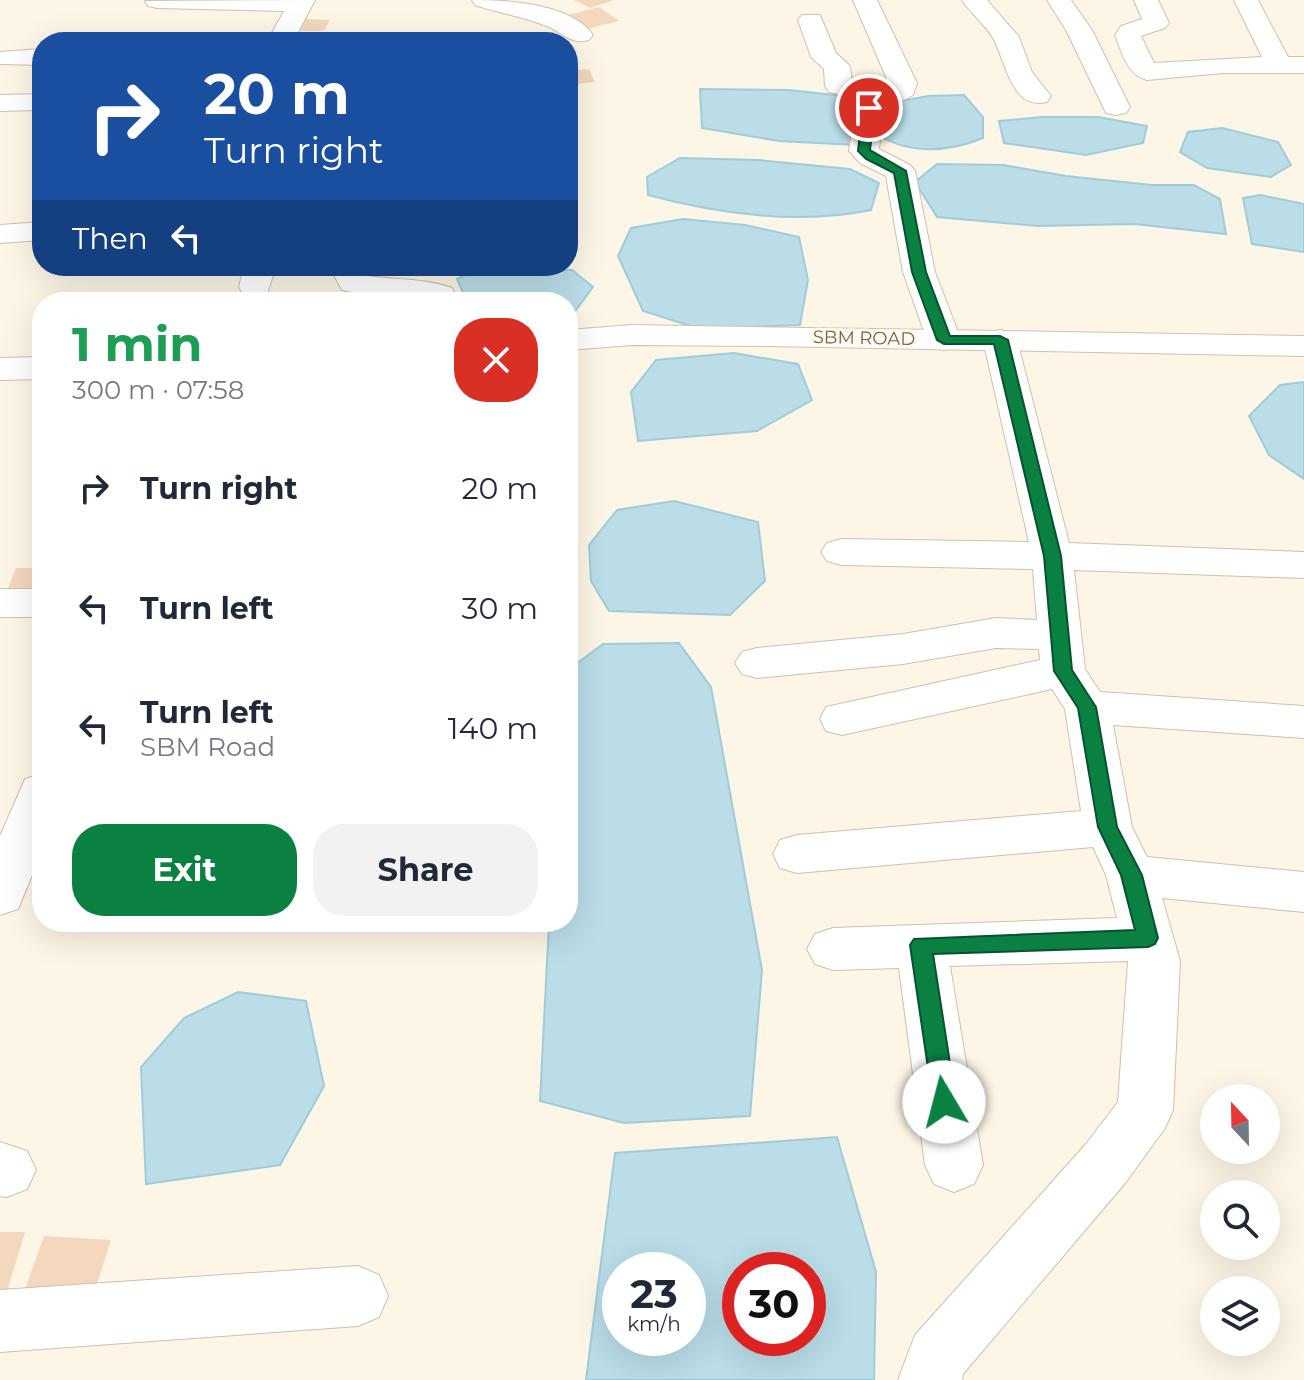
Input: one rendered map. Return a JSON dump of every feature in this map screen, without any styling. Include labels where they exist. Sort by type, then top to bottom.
[{"type":"street","points":[[484,0],[531,5],[576,32]]},
{"type":"street","points":[[865,0],[903,89],[869,108],[864,151],[900,171],[919,272],[944,340]]},
{"type":"street","points":[[974,0],[1006,37],[1019,74],[1037,96]]},
{"type":"street","points":[[1059,0],[1079,30],[1116,107]]},
{"type":"street","points":[[1146,0],[1156,23],[1130,31],[1128,35],[1138,61],[1147,72],[1291,64]]},
{"type":"street","points":[[1246,0],[1291,64]]},
{"type":"street","points":[[157,1],[302,2],[286,32]]},
{"type":"street","points":[[811,20],[824,57],[837,66],[839,86],[859,91],[898,92]]},
{"type":"street","points":[[7,58],[32,57]]},
{"type":"street","points":[[0,103],[32,102]]},
{"type":"street","points":[[0,234],[32,232]]},
{"type":"street","points":[[350,276],[354,283],[370,289],[433,292]]},
{"type":"street","name":"SBM ROAD","points":[[578,339],[632,335],[770,336],[1142,340],[1304,346]]},
{"type":"street","points":[[930,1380],[937,1357],[1106,1163],[1145,1110],[1154,961],[1131,875],[1108,827],[1070,671],[1052,556],[1000,340]]},
{"type":"street","points":[[0,369],[32,368]]},
{"type":"street","points":[[841,552],[1304,565]]},
{"type":"street","points":[[0,603],[32,603]]},
{"type":"street","points":[[757,663],[903,649],[996,633],[1070,671],[1304,722]]},
{"type":"street","points":[[842,719],[1070,671]]},
{"type":"street","points":[[797,854],[1108,827]]},
{"type":"street","points":[[17,882],[32,830]]},
{"type":"street","points":[[1131,875],[1304,892]]},
{"type":"street","points":[[833,949],[1148,938]]},
{"type":"street","points":[[921,945],[954,1165]]},
{"type":"street","points":[[0,1321],[358,1296]]},
{"type":"water","points":[[700,89],[789,90],[852,97],[871,116],[855,145],[779,141],[702,128]]},
{"type":"water","points":[[964,95],[983,117],[983,138],[957,146],[930,149],[904,146],[878,135],[879,105],[928,96]]},
{"type":"water","points":[[1098,117],[1147,126],[1143,143],[1086,155],[1004,143],[999,121]]},
{"type":"water","points":[[1222,128],[1278,142],[1291,165],[1271,177],[1207,168],[1180,152],[1188,132]]},
{"type":"water","points":[[680,158],[758,160],[850,169],[879,183],[871,210],[816,217],[731,212],[648,195],[647,177]]},
{"type":"water","points":[[937,164],[1003,165],[1066,176],[1152,185],[1194,185],[1220,199],[1226,234],[1135,224],[1037,226],[937,217],[915,182]]},
{"type":"water","points":[[1260,195],[1304,204],[1304,252],[1252,244],[1243,198]]},
{"type":"water","points":[[683,219],[745,225],[799,237],[808,280],[800,325],[700,329],[643,311],[618,256],[631,228]]},
{"type":"water","points":[[578,275],[593,287],[578,307],[578,292],[463,292],[457,279],[463,276]]},
{"type":"water","points":[[734,353],[798,364],[812,400],[757,431],[638,441],[631,392],[656,360]]},
{"type":"water","points":[[1304,382],[1304,479],[1269,455],[1249,416],[1280,385]]},
{"type":"water","points":[[674,501],[758,522],[765,581],[730,615],[609,611],[591,581],[589,545],[617,510]]},
{"type":"water","points":[[679,643],[711,687],[762,970],[750,1116],[624,1123],[540,1101],[548,932],[578,932],[578,663],[603,644]]},
{"type":"water","points":[[238,992],[306,1001],[324,1086],[280,1165],[146,1184],[141,1067],[184,1018]]},
{"type":"water","points":[[837,1137],[876,1272],[874,1380],[586,1380],[602,1255],[602,1356],[706,1356],[706,1252],[602,1252],[615,1153]]},
{"type":"building","points":[[574,0],[612,0],[612,1],[590,8]]},
{"type":"building","points":[[599,7],[619,21],[587,29],[567,15]]},
{"type":"building","points":[[306,19],[330,20],[324,31],[300,31]]},
{"type":"building","points":[[589,69],[595,82],[578,84],[578,70]]},
{"type":"building","points":[[16,568],[32,568],[32,600],[3,601]]},
{"type":"building","points":[[0,1232],[25,1232],[3,1305],[0,1305]]},
{"type":"building","points":[[44,1236],[111,1240],[92,1300],[23,1295]]},
{"type":"route","points":[[869,108],[864,151],[900,171],[919,272],[944,340],[1000,340],[1052,556],[1063,671],[1087,707],[1108,827],[1131,875],[1148,938],[921,945],[944,1102]]}]
